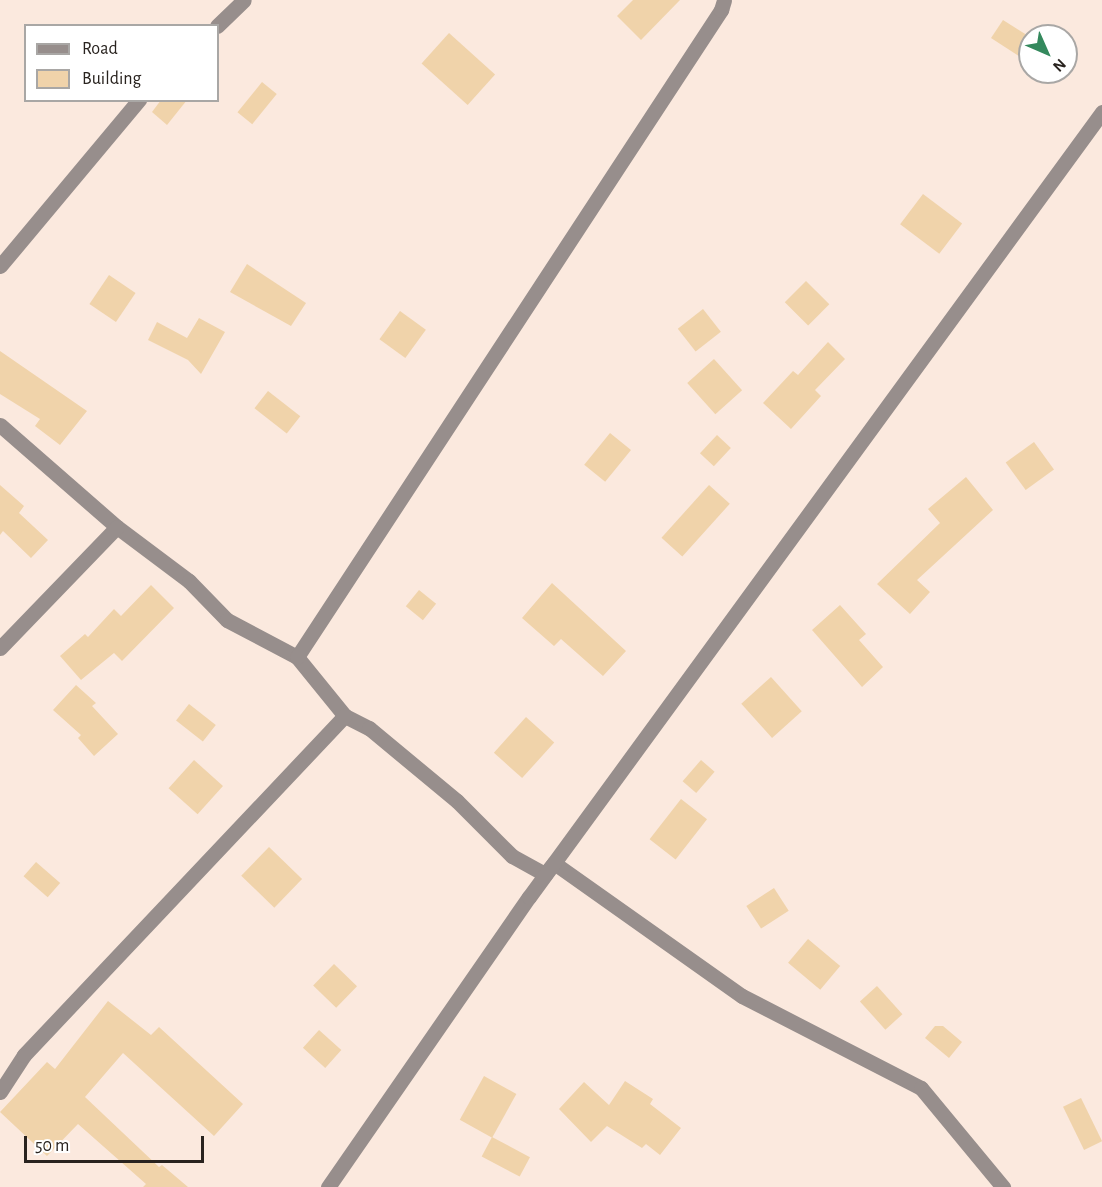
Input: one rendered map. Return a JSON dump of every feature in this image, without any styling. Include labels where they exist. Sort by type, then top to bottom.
[{"type":"street","points":[[219,24],[243,0]]},
{"type":"street","points":[[297,657],[721,10],[724,0]]},
{"type":"street","points":[[0,266],[137,102]]},
{"type":"street","points":[[328,1187],[554,863],[1102,112]]},
{"type":"street","points":[[0,425],[117,527],[189,581],[227,620],[297,657],[345,716],[369,728],[448,794],[512,856],[545,874],[554,863]]},
{"type":"street","points":[[0,648],[117,527]]},
{"type":"street","points":[[0,1092],[24,1055],[345,716]]},
{"type":"street","points":[[554,863],[742,996],[921,1088],[996,1185]]},
{"type":"building","points":[[633,0],[680,0],[641,40],[617,16]]},
{"type":"building","points":[[1003,20],[1018,29],[1018,55],[991,38]]},
{"type":"building","points":[[449,33],[495,74],[468,105],[422,63]]},
{"type":"building","points":[[262,82],[277,94],[252,124],[237,112]]},
{"type":"building","points":[[160,102],[185,102],[167,125],[152,112]]},
{"type":"building","points":[[923,194],[962,223],[939,254],[900,224]]},
{"type":"building","points":[[247,264],[306,303],[291,326],[230,292]]},
{"type":"building","points":[[109,275],[136,293],[116,322],[89,304]]},
{"type":"building","points":[[806,281],[829,304],[808,326],[785,302]]},
{"type":"building","points":[[703,309],[721,332],[696,352],[678,329]]},
{"type":"building","points":[[400,311],[426,330],[405,358],[379,339]]},
{"type":"building","points":[[199,318],[225,332],[201,374],[188,360],[148,340],[157,322],[187,338]]},
{"type":"building","points":[[828,342],[845,359],[815,390],[821,396],[791,429],[763,403],[793,371],[798,375]]},
{"type":"building","points":[[0,351],[87,411],[60,445],[35,426],[40,419],[0,394]]},
{"type":"building","points":[[714,359],[742,390],[715,414],[687,383]]},
{"type":"building","points":[[268,391],[300,416],[287,434],[254,408]]},
{"type":"building","points":[[610,433],[631,450],[605,482],[584,465]]},
{"type":"building","points":[[717,435],[731,448],[714,466],[700,453]]},
{"type":"building","points":[[1034,442],[1054,470],[1026,490],[1006,463]]},
{"type":"building","points":[[966,477],[993,510],[917,580],[930,592],[910,614],[877,584],[940,523],[928,509]]},
{"type":"building","points":[[0,485],[24,506],[19,513],[48,540],[31,558],[3,531],[0,535]]},
{"type":"building","points":[[709,485],[730,504],[682,556],[661,538]]},
{"type":"building","points":[[552,583],[626,651],[603,676],[561,639],[554,646],[522,618]]},
{"type":"building","points":[[151,585],[174,608],[122,661],[114,653],[81,680],[60,656],[85,634],[88,637],[114,609],[121,616]]},
{"type":"building","points":[[419,590],[436,604],[423,620],[406,606]]},
{"type":"building","points":[[840,605],[866,634],[859,640],[883,667],[862,687],[812,630]]},
{"type":"building","points":[[771,677],[802,711],[772,738],[741,704]]},
{"type":"building","points":[[76,685],[96,703],[92,706],[118,734],[94,756],[78,738],[81,735],[53,710]]},
{"type":"building","points":[[189,704],[216,725],[203,741],[176,721]]},
{"type":"building","points":[[526,717],[554,742],[522,778],[494,753]]},
{"type":"building","points":[[194,760],[223,786],[198,814],[169,788]]},
{"type":"building","points":[[701,760],[715,772],[696,793],[683,781]]},
{"type":"building","points":[[681,799],[707,819],[676,860],[650,839]]},
{"type":"building","points":[[269,847],[302,879],[274,908],[241,876]]},
{"type":"building","points":[[36,862],[60,883],[48,897],[24,876]]},
{"type":"building","points":[[774,888],[789,911],[761,929],[746,906]]},
{"type":"building","points":[[808,939],[840,966],[820,990],[788,963]]},
{"type":"building","points":[[334,964],[357,986],[336,1008],[313,986]]},
{"type":"building","points":[[877,986],[902,1014],[885,1030],[860,1001]]},
{"type":"building","points":[[108,1001],[151,1035],[159,1027],[243,1104],[214,1136],[123,1053],[85,1097],[159,1167],[162,1165],[188,1187],[143,1187],[146,1184],[78,1124],[47,1156],[0,1112],[47,1062],[55,1069]]},
{"type":"building","points":[[935,1026],[943,1026],[962,1042],[949,1058],[925,1038]]},
{"type":"building","points":[[319,1030],[341,1050],[325,1068],[303,1048]]},
{"type":"building","points":[[484,1076],[516,1094],[492,1138],[460,1120]]},
{"type":"building","points":[[625,1081],[653,1099],[650,1104],[681,1128],[660,1155],[646,1144],[642,1148],[607,1126],[591,1142],[559,1109],[584,1082],[609,1105]]},
{"type":"building","points":[[1081,1098],[1102,1141],[1084,1150],[1063,1107]]},
{"type":"building","points":[[492,1137],[530,1157],[520,1177],[482,1156]]}]
